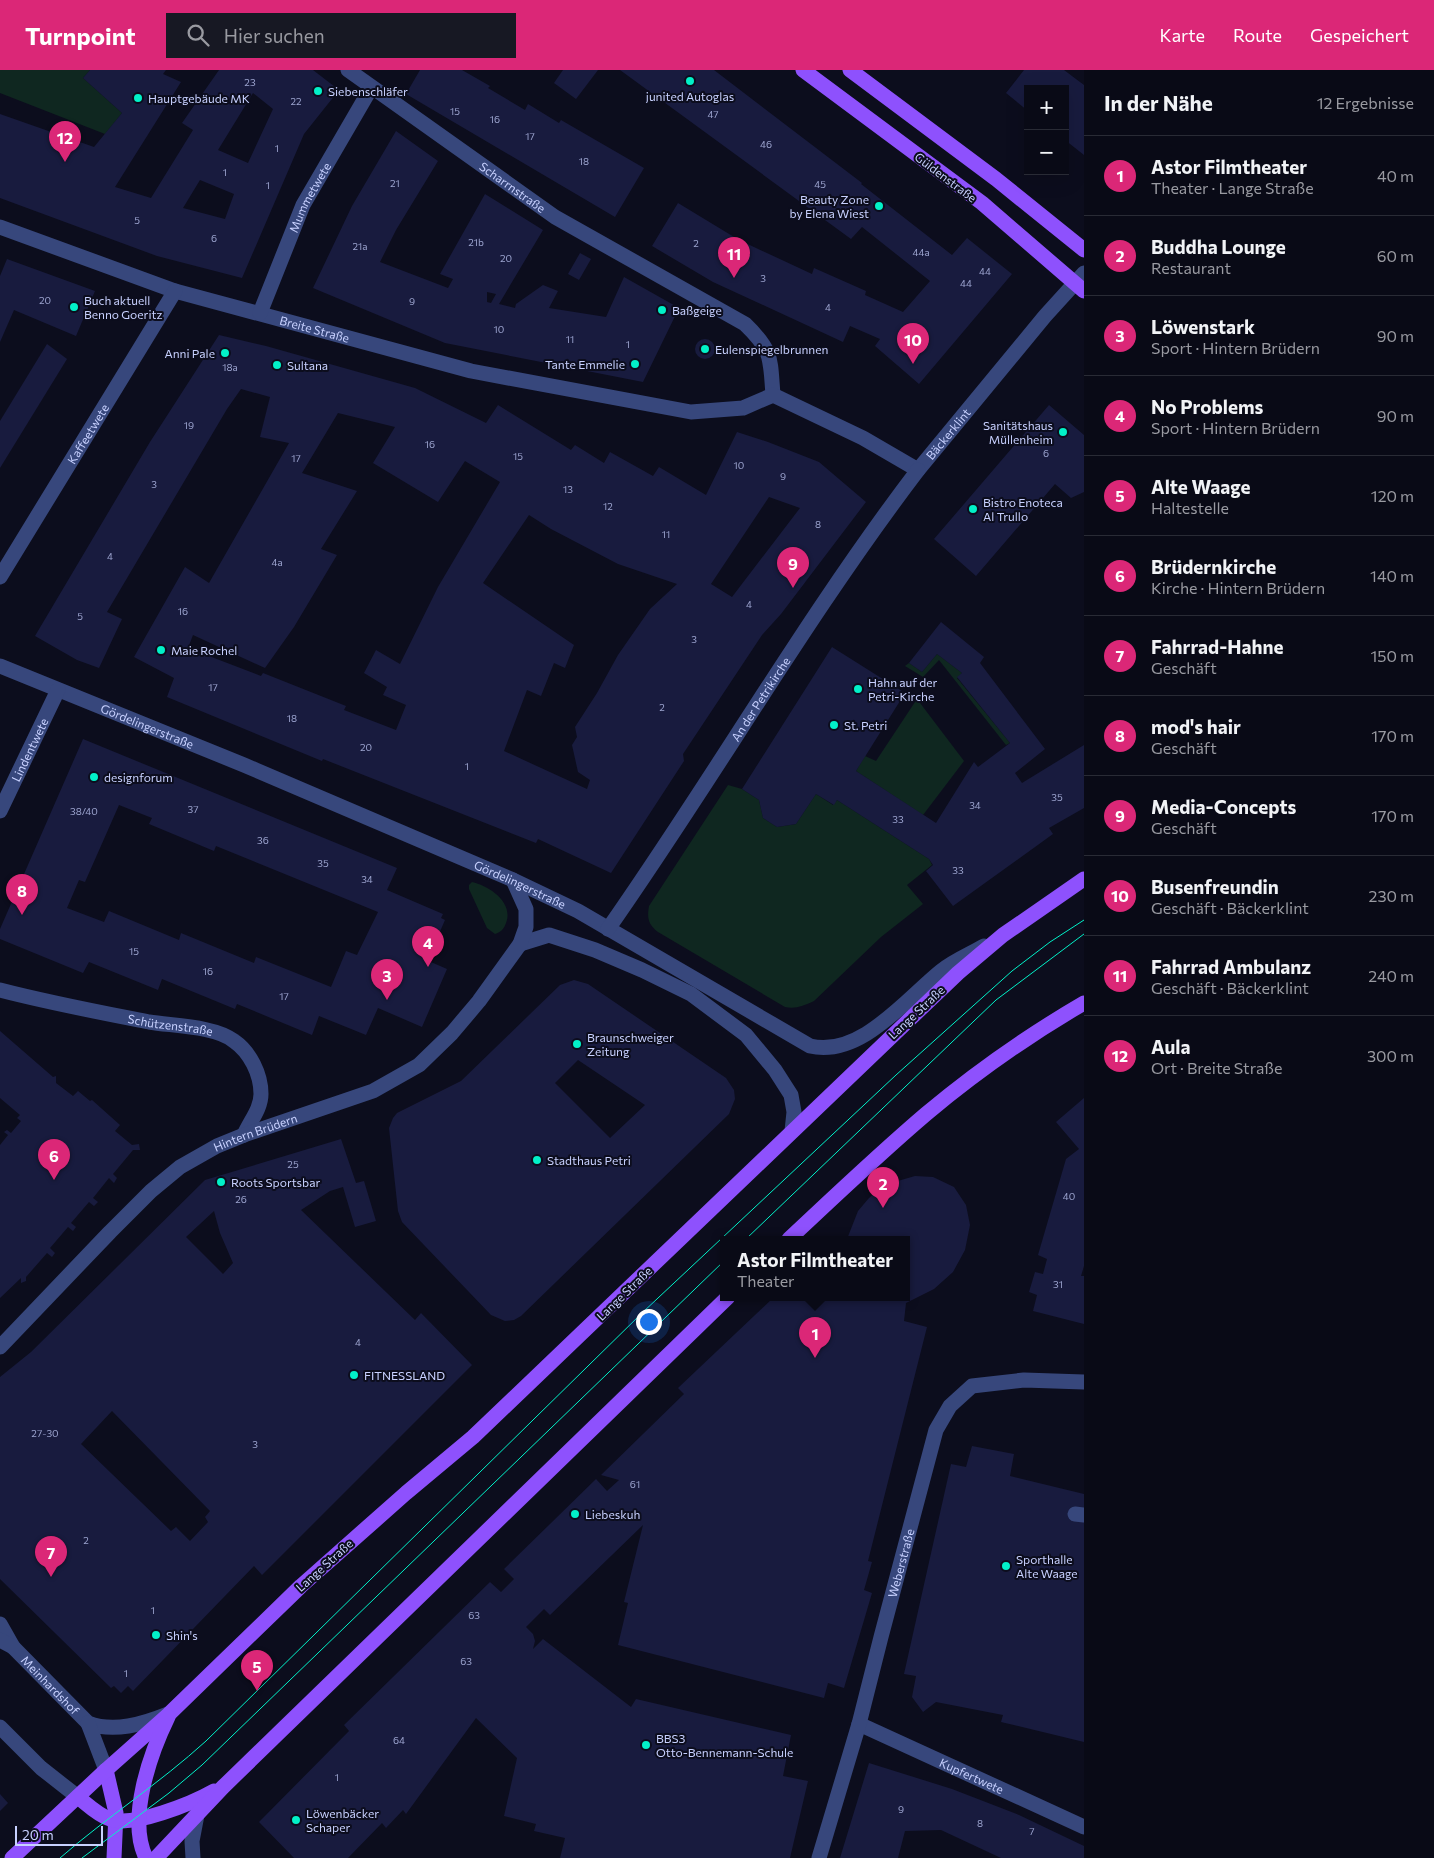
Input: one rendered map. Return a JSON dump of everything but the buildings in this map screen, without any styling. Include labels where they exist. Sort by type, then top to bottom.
[{"type":"main road","name":"Güldenstraße","points":[[803,70],[982,203],[1081,282]]},
{"type":"main road","points":[[850,70],[996,179],[1084,250]]},
{"type":"main road","name":"Lange Straße","points":[[12,1858],[169,1714],[301,1586],[399,1499],[473,1437],[958,973],[1004,935],[1084,879]]},
{"type":"main road","points":[[792,1236],[928,1113],[1018,1045],[1084,1003]]},
{"type":"main road","points":[[156,1858],[223,1787],[724,1301]]},
{"type":"main road","name":"Lange Straße","points":[[146,1858],[140,1842],[139,1819],[146,1775],[169,1714]]},
{"type":"main road","points":[[106,1770],[114,1800],[116,1821],[114,1858]]},
{"type":"main road","points":[[78,1797],[108,1819],[124,1822],[184,1805],[223,1787]]},
{"type":"street","name":"Scharrnstraße","points":[[348,70],[555,217],[745,324],[760,338],[770,354],[774,395]]},
{"type":"street","name":"Mummetwete","points":[[260,313],[302,206],[371,88]]},
{"type":"street","name":"Breite Straße","points":[[0,227],[175,291],[471,371],[691,412],[742,408],[774,395]]},
{"type":"street","name":"Bäckerklint","points":[[774,395],[863,438],[918,470],[1045,316],[1081,282]]},
{"type":"street","name":"Kaffeetwete","points":[[0,577],[175,291]]},
{"type":"street","name":"An der Petrikirche","points":[[608,929],[814,616],[880,520],[918,470]]},
{"type":"street","name":"Gördelingerstraße","points":[[0,666],[244,765],[513,880],[578,911],[810,1046],[823,1049],[848,1044],[868,1034],[942,970],[1004,935]]},
{"type":"street","name":"Lindentwete","points":[[0,811],[58,690]]},
{"type":"street","name":"Hintern Brüdern","points":[[0,1347],[151,1192],[180,1167],[217,1146],[244,1135],[373,1091],[419,1065],[452,1033],[468,1014],[520,944],[526,927],[526,909],[513,880]]},
{"type":"street","points":[[520,944],[549,935],[595,950],[691,994],[746,1035],[775,1070],[791,1095],[794,1112],[792,1131]]},
{"type":"street","name":"Schützenstraße","points":[[0,990],[64,1006],[156,1023],[208,1030],[233,1040],[245,1051],[254,1066],[261,1094],[259,1107],[244,1135]]},
{"type":"street","name":"Weberstraße","points":[[819,1858],[860,1724],[936,1430],[950,1406],[972,1386],[1024,1380],[1084,1382]]},
{"type":"street","name":"Meinhardshof","points":[[0,1624],[6,1644],[88,1723]]},
{"type":"street","name":"Lange Straße","points":[[88,1723],[108,1727],[126,1727],[169,1714]]},
{"type":"street","points":[[88,1723],[106,1770]]},
{"type":"street","name":"Kupfertwete","points":[[860,1724],[1084,1827]]},
{"type":"street","points":[[0,1727],[41,1768],[78,1797]]},
{"type":"street","points":[[193,1858],[192,1841],[197,1815]]},
{"type":"green space","points":[[0,70],[90,70],[83,78],[122,113],[105,134],[0,93]]},
{"type":"green space","points":[[937,654],[962,673],[957,678],[1010,743],[1006,745],[939,660],[923,677],[905,666],[909,663],[922,672]]},
{"type":"green space","points":[[917,699],[964,761],[923,815],[856,771],[865,756],[876,761]]},
{"type":"green space","points":[[728,785],[742,789],[759,800],[763,818],[777,827],[796,824],[816,794],[833,805],[837,800],[929,859],[932,865],[907,885],[923,904],[881,937],[814,1001],[803,1006],[785,1007],[658,932],[649,920],[649,906]]},
{"type":"green space","points":[[472,882],[492,891],[506,908],[508,915],[506,923],[502,930],[495,934],[487,928],[469,889],[469,885]]},
{"type":"tram line","points":[[724,1236],[896,1075],[1012,971],[1050,942],[1084,920]]},
{"type":"tram line","points":[[749,1236],[996,1000],[1084,934]]},
{"type":"tram line","points":[[60,1858],[206,1741],[642,1313],[720,1240]]},
{"type":"tram line","points":[[82,1858],[169,1793],[202,1765],[720,1265]]},
{"type":"place","name":"junited Autoglas","points":[[690,81]]},
{"type":"place","name":"Siebenschläfer","points":[[318,91]]},
{"type":"place","name":"Hauptgebäude MK","points":[[138,98]]},
{"type":"place","name":"Aula","points":[[65,162]]},
{"type":"place","name":"Beauty Zone by Elena Wiest","points":[[879,206]]},
{"type":"place","name":"Fahrrad Ambulanz","points":[[734,278]]},
{"type":"place","name":"Buch aktuell Benno Goeritz","points":[[74,307]]},
{"type":"place","name":"Baßgeige","points":[[662,310]]},
{"type":"place","name":"Eulenspiegelbrunnen","points":[[705,349]]},
{"type":"place","name":"Anni Pale","points":[[225,353]]},
{"type":"place","name":"Tante Emmelie","points":[[635,364]]},
{"type":"place","name":"Busenfreundin","points":[[913,364]]},
{"type":"place","name":"Sultana","points":[[277,365]]},
{"type":"place","name":"Sanitätshaus Müllenheim","points":[[1063,432]]},
{"type":"place","name":"Bistro Enoteca Al Trullo","points":[[973,509]]},
{"type":"place","name":"Media-Concepts","points":[[793,588]]},
{"type":"place","name":"Maie Rochel","points":[[161,650]]},
{"type":"place","name":"Hahn auf der Petri-Kirche","points":[[858,689]]},
{"type":"place","name":"St. Petri","points":[[834,725]]},
{"type":"place","name":"designforum","points":[[94,777]]},
{"type":"place","name":"mod's hair","points":[[22,915]]},
{"type":"place","name":"No Problems","points":[[428,967]]},
{"type":"place","name":"Löwenstark","points":[[387,1000]]},
{"type":"place","name":"Braunschweiger Zeitung","points":[[577,1044]]},
{"type":"place","name":"Stadthaus Petri","points":[[537,1160]]},
{"type":"place","name":"Brüdernkirche","points":[[54,1180]]},
{"type":"place","name":"Roots Sportsbar","points":[[221,1182]]},
{"type":"place","name":"Buddha Lounge","points":[[883,1208]]},
{"type":"place","name":"Astor Filmtheater","points":[[815,1358]]},
{"type":"place","name":"FITNESSLAND","points":[[354,1375]]},
{"type":"place","name":"Liebeskuh","points":[[575,1514]]},
{"type":"place","name":"Sporthalle Alte Waage","points":[[1006,1566]]},
{"type":"place","name":"Fahrrad-Hahne","points":[[51,1577]]},
{"type":"place","name":"Shin's","points":[[156,1635]]},
{"type":"place","name":"Alte Waage","points":[[257,1691]]},
{"type":"place","name":"BBS3 Otto-Bennemann-Schule","points":[[646,1745]]},
{"type":"place","name":"Löwenbäcker Schaper","points":[[296,1820]]}]
